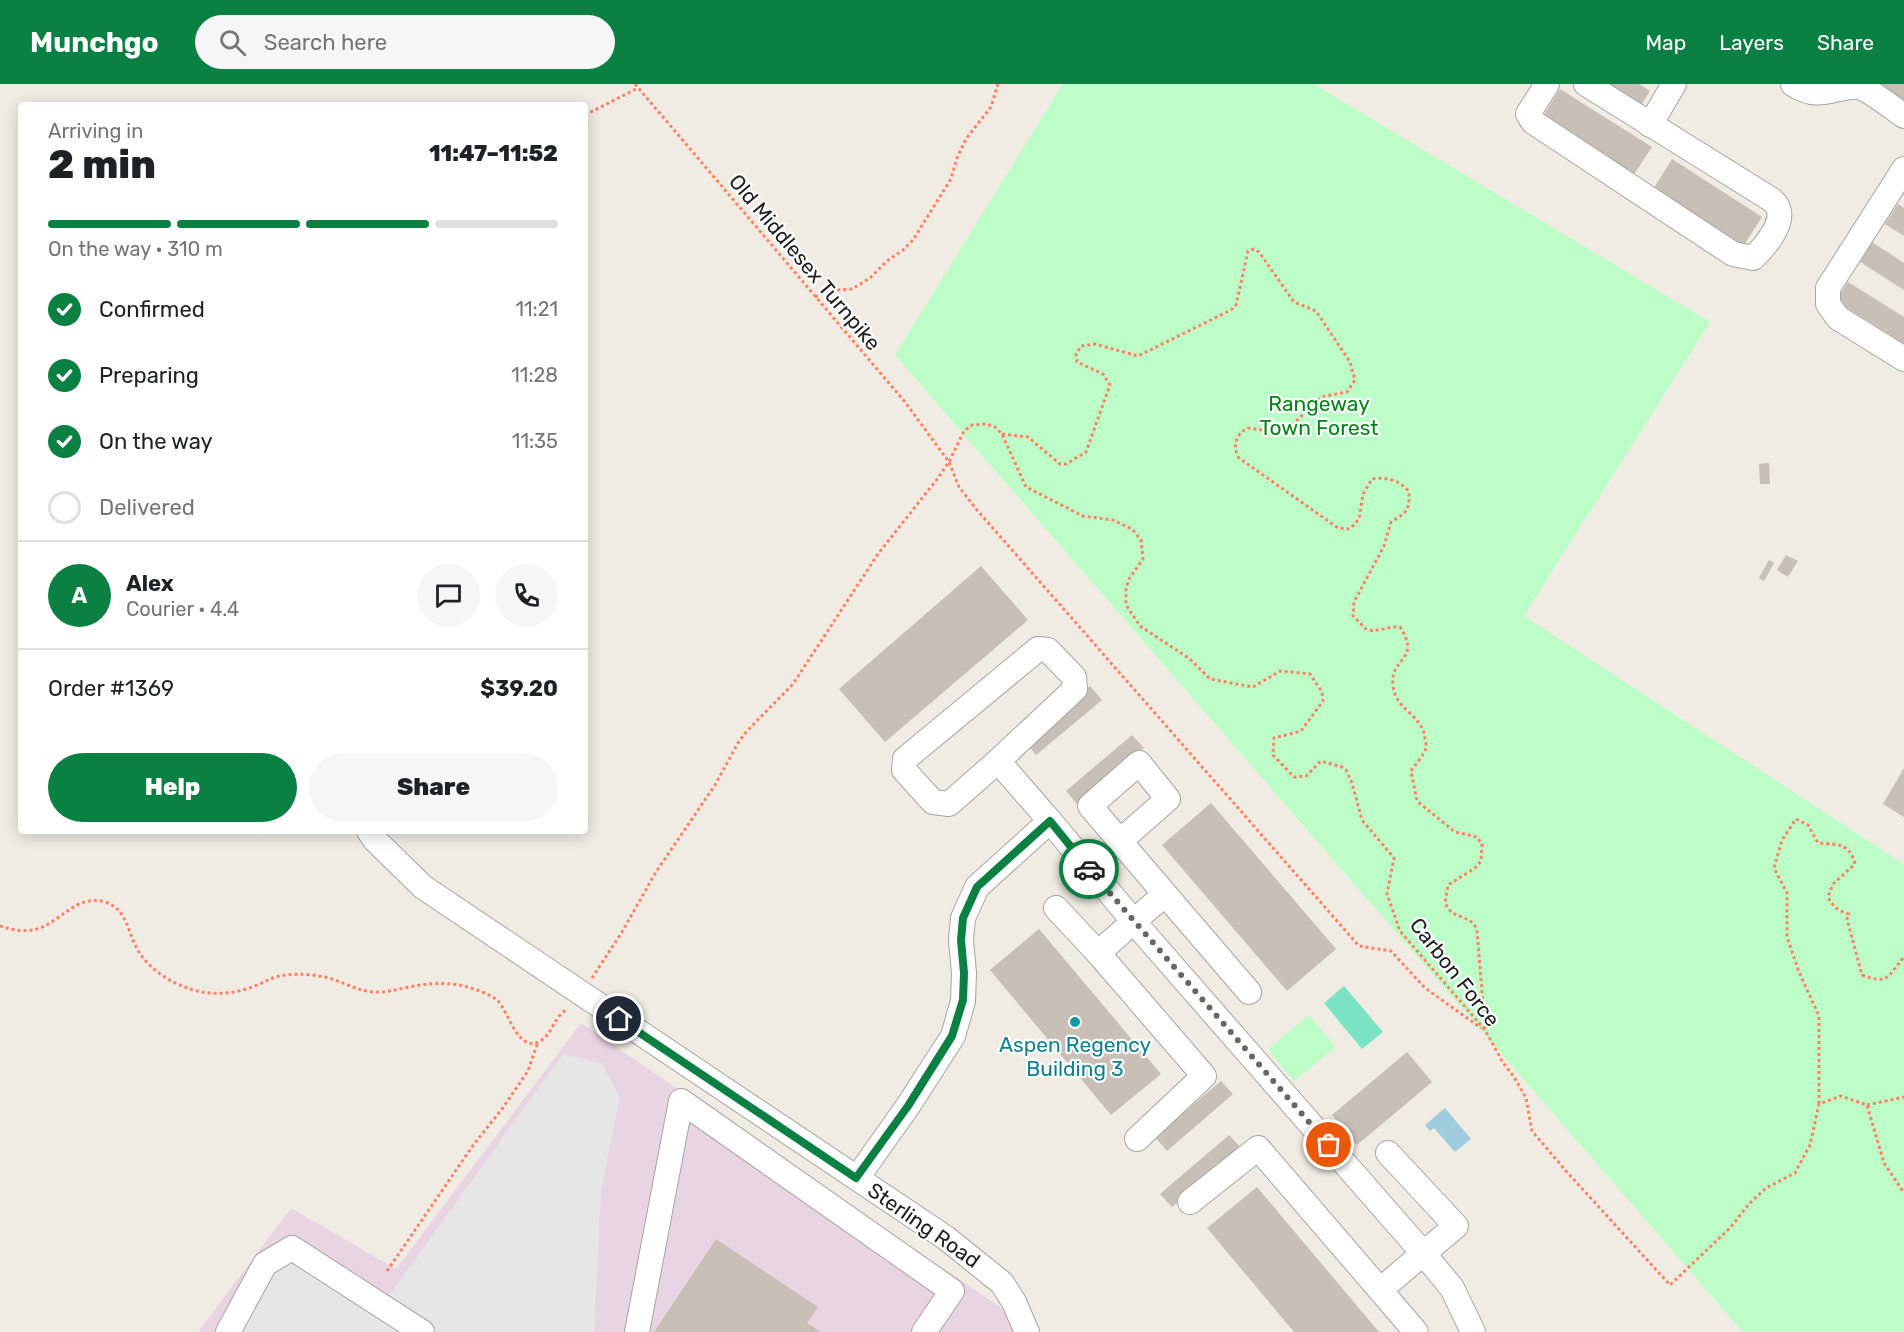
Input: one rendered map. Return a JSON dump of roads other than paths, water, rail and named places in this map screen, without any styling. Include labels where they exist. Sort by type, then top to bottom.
[{"type":"street","points":[[1547,84],[1528,114],[1533,122],[1733,254],[1753,258],[1761,250],[1779,222],[1779,209],[1773,200],[1586,84]]},
{"type":"street","points":[[1650,125],[1674,84]]},
{"type":"street","points":[[1793,84],[1811,93],[1845,85],[1860,87],[1904,116]]},
{"type":"street","points":[[1904,170],[1828,288],[1828,304],[1838,318],[1904,359]]},
{"type":"street","points":[[1038,649],[1048,650],[1074,677],[1075,689],[998,761],[949,804],[933,802],[904,770],[905,759],[1038,649]]},
{"type":"street","points":[[998,761],[1134,922],[1423,1253],[1452,1288],[1473,1332]]},
{"type":"street","points":[[856,1178],[908,1106],[952,1036],[963,1000],[964,973],[961,940],[963,918],[977,887],[1050,821]]},
{"type":"street","name":"Sterling Road","points":[[371,834],[423,887],[946,1238],[1002,1282],[1014,1302],[1023,1331]]},
{"type":"street","points":[[1120,841],[1249,992]]},
{"type":"street","points":[[1098,953],[1165,894]]},
{"type":"street","points":[[1056,908],[1204,1076],[1137,1139]]},
{"type":"street","points":[[637,1332],[681,1101],[952,1291],[924,1332]]},
{"type":"street","points":[[1190,1202],[1258,1148],[1416,1332]]},
{"type":"street","points":[[1380,1290],[1456,1226],[1388,1153]]},
{"type":"street","points":[[228,1332],[265,1264],[292,1248],[422,1332]]},
{"type":"water","points":[[1445,1108],[1471,1139],[1455,1152],[1434,1128],[1430,1131],[1425,1125]]},
{"type":"place","name":"Aspen Regency Building 3","points":[[1075,1022]]},
{"type":"park label","name":"Rangeway Town Forest","points":[[1319,415]]}]
